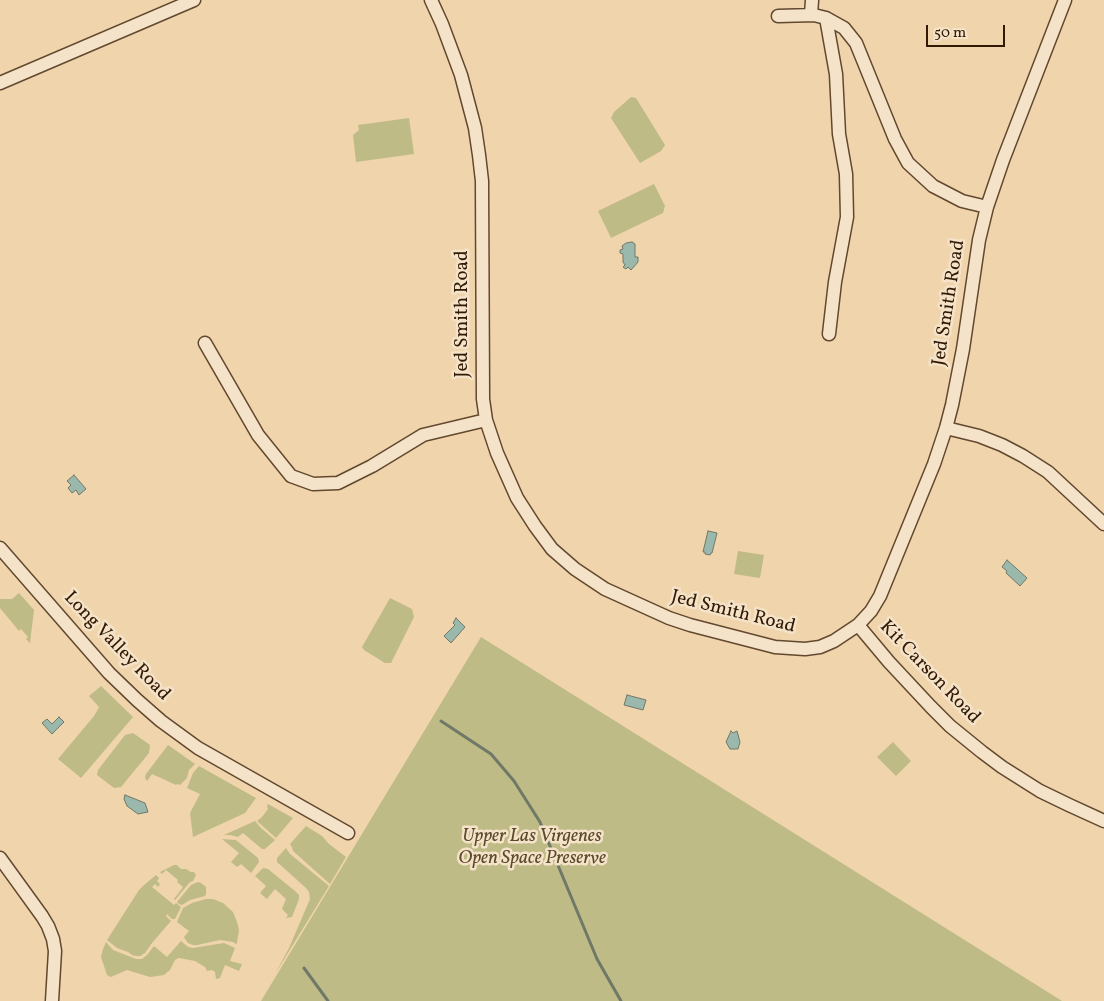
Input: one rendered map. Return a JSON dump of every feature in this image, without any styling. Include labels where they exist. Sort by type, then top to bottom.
[{"type":"street","points":[[0,83],[194,0]]},
{"type":"street","name":"Jed Smith Road","points":[[431,0],[461,75],[475,128],[480,156],[482,195],[483,399],[486,420],[497,453],[517,498],[552,549],[575,569],[605,589],[669,618],[775,647],[805,649],[820,647],[834,641],[858,625],[872,611],[880,596],[934,464],[952,405],[963,350],[979,240],[987,207],[1003,160],[1065,0]]},
{"type":"street","points":[[811,15],[812,0]]},
{"type":"street","points":[[778,16],[811,15],[826,18],[844,28],[856,43],[895,139],[908,163],[933,186],[962,201],[987,207]]},
{"type":"street","points":[[826,18],[836,74],[839,134],[846,174],[847,217],[835,282],[829,334]]},
{"type":"street","points":[[206,343],[258,436],[291,476],[313,484],[338,483],[372,466],[423,435],[486,420]]},
{"type":"street","points":[[946,428],[979,436],[1023,456],[1048,472],[1104,524]]},
{"type":"street","name":"Long Valley Road","points":[[0,548],[110,673],[161,721],[198,748],[348,833]]},
{"type":"street","name":"Kit Carson Road","points":[[858,625],[931,708],[982,752],[1002,767],[1040,790],[1104,820]]},
{"type":"street","points":[[0,858],[48,926],[55,951],[52,1001]]},
{"type":"green space","points":[[631,97],[636,98],[665,145],[661,151],[640,163],[611,118],[614,112]]},
{"type":"green space","points":[[409,118],[414,154],[356,162],[353,135],[359,130],[358,125]]},
{"type":"green space","points":[[654,184],[665,206],[663,213],[611,238],[598,211]]},
{"type":"green space","points":[[738,551],[764,555],[760,578],[734,574]]},
{"type":"green space","points":[[19,593],[34,610],[30,643],[26,639],[28,637],[21,629],[19,631],[0,608],[0,599],[12,599]]},
{"type":"green space","points":[[390,598],[412,609],[414,617],[391,663],[385,663],[362,647]]},
{"type":"green space","name":"Upper Las Virgenes Open Space Preserve","points":[[481,637],[1062,1001],[261,1001]]},
{"type":"green space","points":[[101,686],[133,717],[81,778],[58,759],[94,716],[99,707],[89,696]]},
{"type":"green space","points":[[133,733],[150,745],[149,753],[121,787],[114,788],[97,775],[98,770],[125,735]]},
{"type":"green space","points":[[893,742],[911,761],[896,776],[877,757]]},
{"type":"green space","points":[[168,745],[195,764],[189,770],[187,778],[180,785],[152,774],[147,781],[145,778]]},
{"type":"green space","points":[[199,766],[256,798],[245,813],[193,837],[190,813],[200,794],[187,788],[193,773]]},
{"type":"green space","points":[[268,804],[293,818],[276,838],[257,821],[268,809]]},
{"type":"green space","points":[[255,821],[275,840],[265,849],[262,849],[243,833],[238,837],[224,835]]},
{"type":"green space","points":[[306,826],[322,836],[346,857],[330,884],[293,851],[290,844]]},
{"type":"green space","points":[[222,839],[236,840],[258,858],[259,862],[251,873],[241,864],[237,867],[231,862],[239,853]]},
{"type":"green space","points":[[286,848],[290,854],[329,886],[275,974],[289,948],[310,899],[306,888],[277,862],[277,858]]},
{"type":"green space","points":[[174,865],[194,872],[196,875],[193,881],[175,900],[183,887],[166,870],[162,874],[160,872]]},
{"type":"green space","points":[[263,868],[268,869],[299,895],[292,917],[286,918],[288,915],[282,909],[286,899],[275,889],[267,899],[260,893],[266,886],[255,876]]},
{"type":"green space","points":[[156,875],[159,878],[157,881],[160,884],[158,887],[155,884],[152,887],[174,905],[176,903],[181,907],[175,919],[172,919],[167,914],[166,916],[171,921],[145,953],[140,956],[132,955],[117,948],[107,940],[139,890]]},
{"type":"green space","points":[[198,882],[206,887],[205,896],[190,900],[182,905],[179,904],[177,902],[191,885]]},
{"type":"green space","points":[[206,899],[213,899],[223,903],[233,912],[239,930],[236,944],[220,940],[193,945],[185,939],[184,937],[189,931],[177,922],[183,908]]},
{"type":"green space","points":[[181,941],[188,947],[193,948],[224,943],[235,948],[230,961],[242,964],[239,971],[225,965],[220,978],[216,979],[215,972],[212,970],[207,971],[205,967],[195,961],[179,958],[175,960],[170,970],[164,975],[150,977],[127,970],[111,977],[107,975],[101,957],[106,942],[113,950],[136,959],[142,959],[154,946],[167,957]]},
{"type":"shaded area","points":[[632,242],[635,244],[635,257],[638,257],[638,262],[631,270],[628,267],[626,269],[623,267],[625,265],[623,254],[620,253],[620,250],[623,249],[622,246],[626,243]]},
{"type":"shaded area","points":[[74,475],[86,489],[79,495],[76,490],[72,493],[68,488],[71,485],[67,481]]},
{"type":"shaded area","points":[[708,531],[717,533],[710,555],[703,552]]},
{"type":"shaded area","points":[[1007,560],[1027,578],[1020,586],[1002,567]]},
{"type":"shaded area","points":[[456,618],[465,627],[451,643],[444,636],[455,625],[453,623]]},
{"type":"shaded area","points":[[627,695],[646,700],[643,710],[624,705]]},
{"type":"shaded area","points":[[59,717],[64,722],[52,734],[42,723],[47,719],[52,724]]},
{"type":"shaded area","points":[[731,731],[733,733],[737,731],[740,742],[738,749],[730,749],[726,742]]},
{"type":"shaded area","points":[[125,795],[145,803],[148,812],[138,814],[127,806],[124,799]]},
{"type":"waterway","points":[[441,721],[491,754],[514,781],[540,822],[597,959],[621,1001]]},
{"type":"waterway","points":[[304,968],[328,1001]]}]
